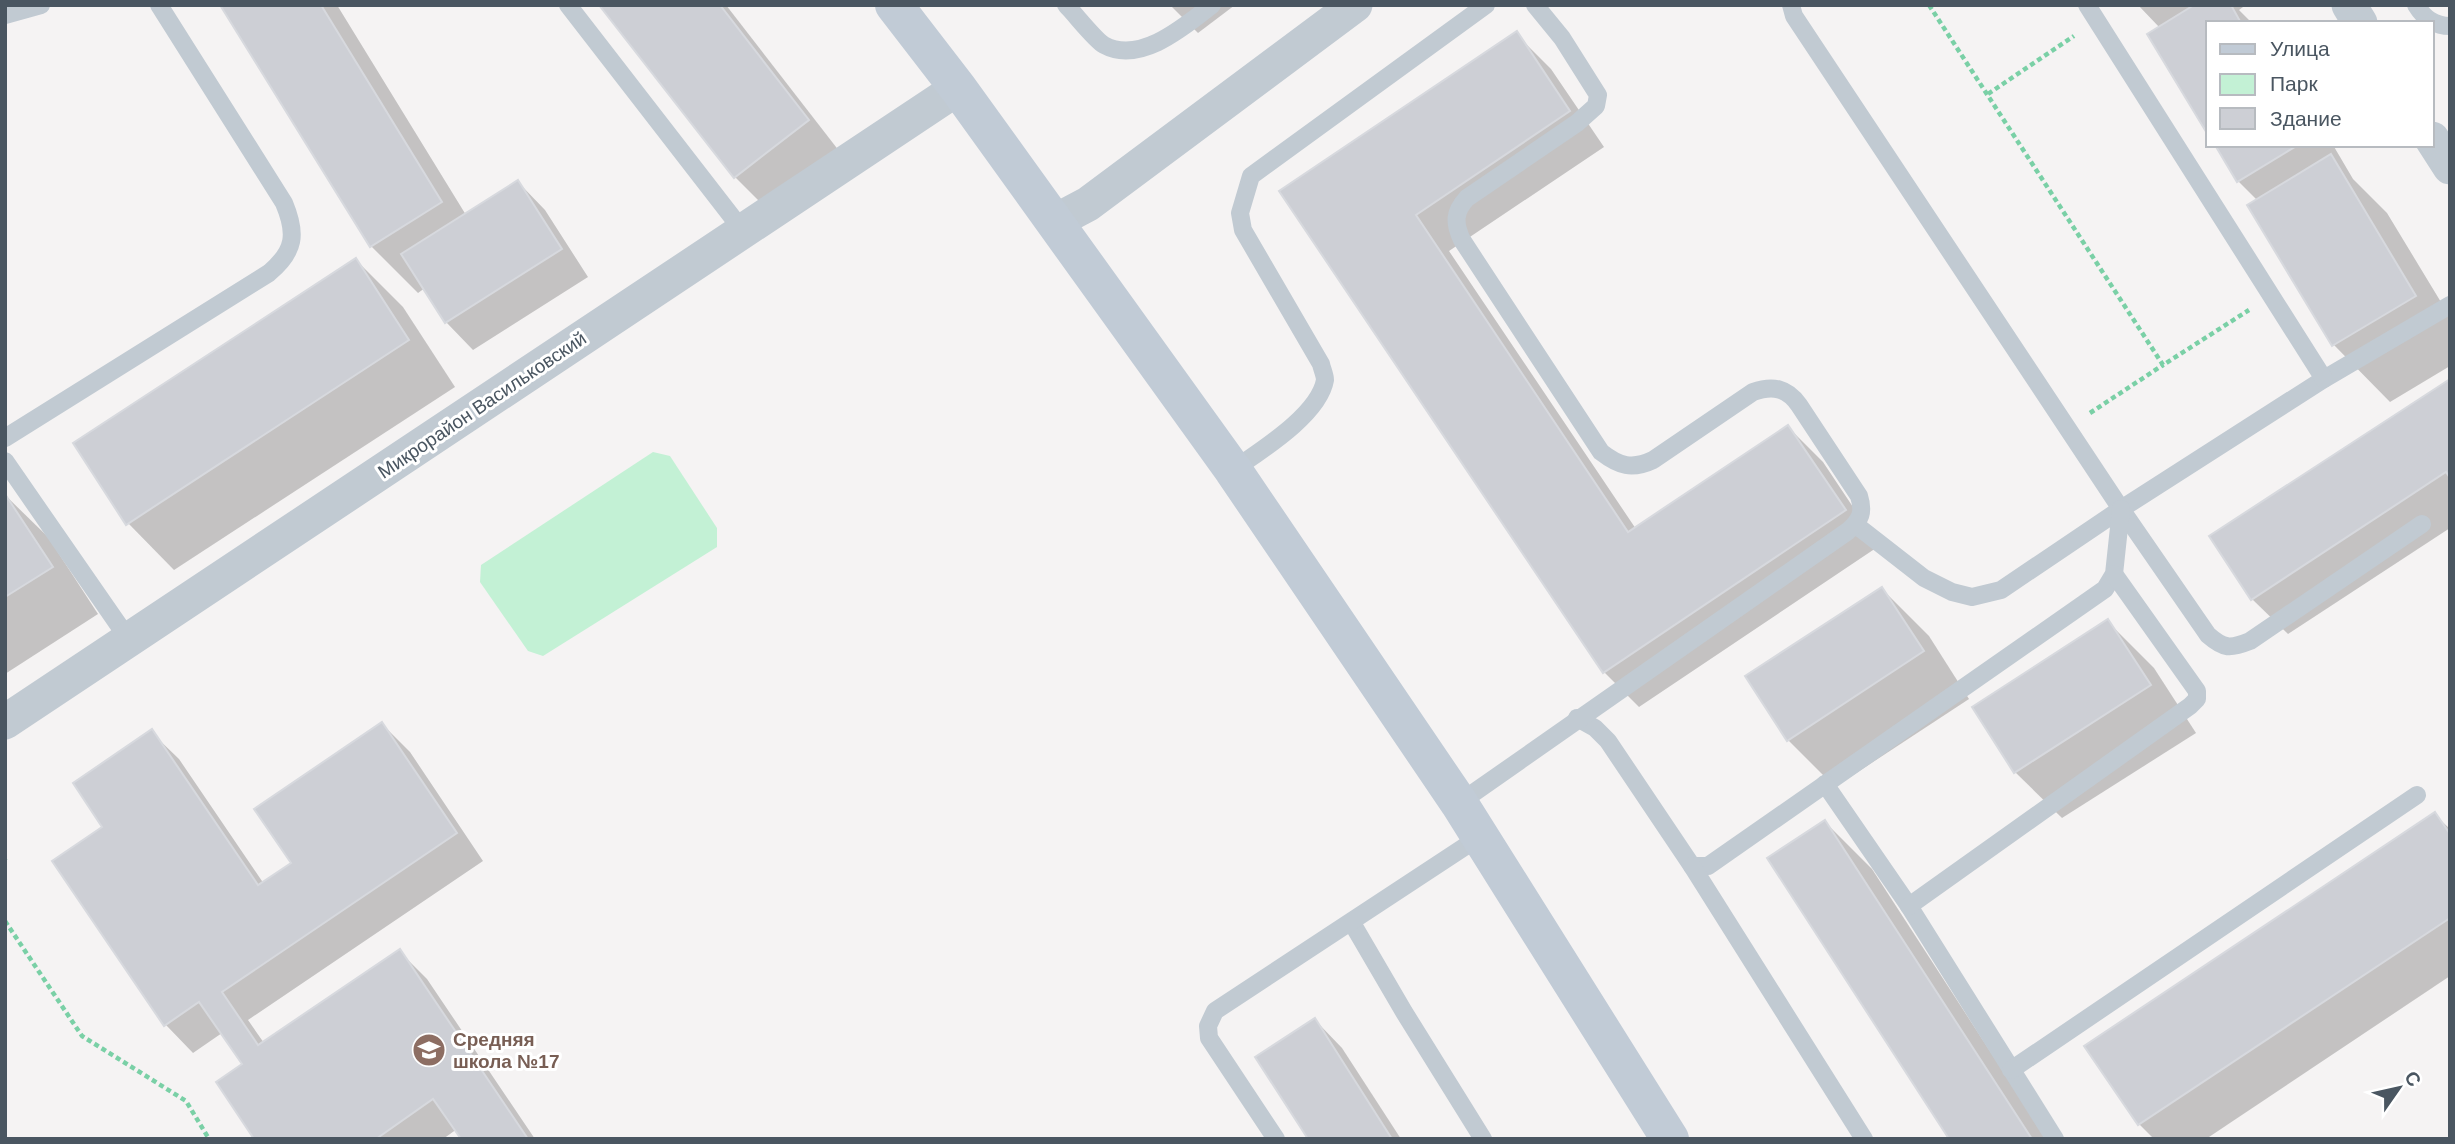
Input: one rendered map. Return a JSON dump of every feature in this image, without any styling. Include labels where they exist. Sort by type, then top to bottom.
[{"type":"street","points":[[894,5],[958,88],[1233,470],[1459,803],[1670,1139]]},
{"type":"street","points":[[1054,222],[1088,204],[1355,5]]},
{"type":"street","points":[[2349,5],[2359,21]]},
{"type":"street","name":"Микрорайон Васильковский","points":[[5,722],[958,88]]},
{"type":"street","points":[[2434,142],[2450,167]]},
{"type":"lane","points":[[5,15],[41,5]]},
{"type":"lane","points":[[5,438],[269,273],[284,260],[292,242],[292,222],[284,203],[159,5]]},
{"type":"lane","points":[[568,5],[743,231]]},
{"type":"lane","points":[[1066,5],[1104,45],[1133,52],[1170,37],[1212,5]]},
{"type":"lane","points":[[1233,470],[1290,429],[1317,398],[1325,379],[1321,364],[1242,230],[1240,213],[1251,176],[1486,5]]},
{"type":"lane","points":[[1459,803],[1856,525],[1863,507],[1859,496],[1790,393],[1779,388],[1765,387],[1753,392],[1653,460],[1640,466],[1625,466],[1612,461],[1601,452],[1462,240],[1456,227],[1456,216],[1459,207],[1467,198],[1596,106],[1598,95],[1562,38],[1535,5]]},
{"type":"lane","points":[[1791,5],[1794,16],[2121,509],[2208,635],[2221,646],[2236,647],[2250,641],[2422,524]]},
{"type":"lane","points":[[2416,5],[2430,21]]},
{"type":"lane","points":[[2092,13],[2324,379]]},
{"type":"lane","points":[[1856,525],[1924,578],[1952,592],[1972,597],[2001,590],[2121,509],[2324,379],[2450,305]]},
{"type":"lane","points":[[5,461],[129,640]]},
{"type":"lane","points":[[1692,866],[1707,866],[2105,589],[2114,574],[2121,509]]},
{"type":"lane","points":[[1909,906],[2197,699],[2197,691],[2114,574]]},
{"type":"lane","points":[[1577,719],[1595,728],[1608,741],[1692,866],[1864,1139]]},
{"type":"lane","points":[[1825,784],[1909,906],[2055,1139]]},
{"type":"lane","points":[[2011,1070],[2417,795]]},
{"type":"lane","points":[[1276,1139],[1209,1038],[1208,1027],[1215,1011],[1480,836]]},
{"type":"lane","points":[[1352,923],[1483,1139]]},
{"type":"path","points":[[1929,5],[2163,365]]},
{"type":"path","points":[[1988,94],[2092,13]]},
{"type":"path","points":[[2067,428],[2271,296]]},
{"type":"path","points":[[5,921],[82,1036],[186,1101],[209,1139]]},
{"type":"green space","points":[[653,452],[670,456],[717,528],[717,547],[543,656],[528,651],[480,582],[481,565]]},
{"type":"building","points":[[220,5],[321,5],[442,202],[370,247]]},
{"type":"building","points":[[599,5],[720,5],[809,120],[734,178]]},
{"type":"building","points":[[2194,5],[2231,5],[2240,21],[2206,21],[2206,132],[2147,34]]},
{"type":"building","points":[[1517,31],[1570,111],[1416,215],[1628,532],[1788,425],[1846,510],[1603,673],[1279,191]]},
{"type":"building","points":[[2216,147],[2295,147],[2237,182]]},
{"type":"building","points":[[2331,154],[2416,296],[2332,346],[2247,205]]},
{"type":"building","points":[[518,180],[562,249],[445,323],[401,254]]},
{"type":"building","points":[[356,258],[409,340],[126,525],[73,443]]},
{"type":"building","points":[[2450,379],[2450,478],[2446,472],[2251,600],[2209,536]]},
{"type":"building","points":[[5,494],[53,567],[5,597]]},
{"type":"building","points":[[1882,587],[1924,651],[1787,741],[1745,676]]},
{"type":"building","points":[[2108,619],[2151,685],[2014,773],[1972,707]]},
{"type":"building","points":[[382,722],[457,833],[222,992],[258,1045],[400,949],[528,1139],[461,1139],[433,1099],[376,1139],[254,1139],[216,1082],[242,1064],[199,1002],[164,1026],[52,861],[102,827],[73,783],[152,729],[258,885],[291,863],[254,809]]},
{"type":"building","points":[[2435,812],[2450,834],[2450,918],[2138,1125],[2084,1046]]},
{"type":"building","points":[[1825,820],[2032,1139],[1949,1139],[1767,858]]},
{"type":"building","points":[[1315,1018],[1392,1139],[1308,1139],[1255,1057]]},
{"type":"place","name":"Средняя школа №17","points":[[429,1050]]}]
